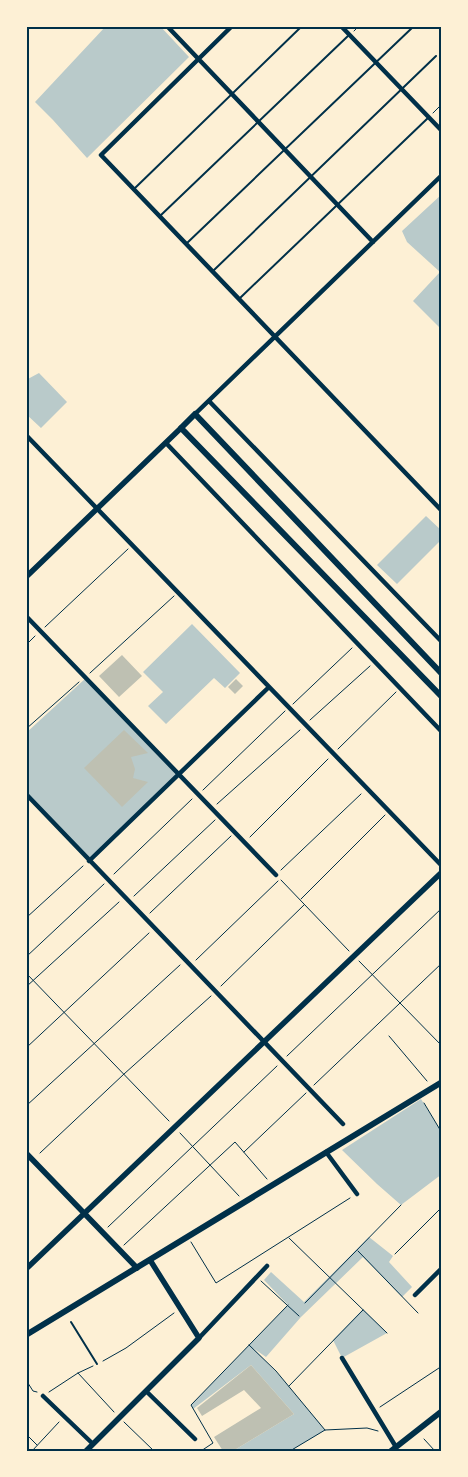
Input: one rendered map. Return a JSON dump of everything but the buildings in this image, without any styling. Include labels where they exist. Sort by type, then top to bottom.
[{"type":"main road","points":[[442,674],[195,414],[181,428],[442,698]]},
{"type":"main road","points":[[26,1335],[442,1082]]},
{"type":"main road","points":[[393,1449],[442,1411]]},
{"type":"street","points":[[167,26],[373,242]]},
{"type":"street","points":[[232,26],[101,155],[442,511]]},
{"type":"street","points":[[341,26],[442,131]]},
{"type":"street","points":[[195,414],[442,176]]},
{"type":"street","points":[[209,401],[442,642]]},
{"type":"street","points":[[26,577],[181,428]]},
{"type":"street","points":[[26,435],[442,866]]},
{"type":"street","points":[[166,443],[442,732]]},
{"type":"street","points":[[26,616],[276,874]]},
{"type":"street","points":[[89,860],[269,687]]},
{"type":"street","points":[[26,794],[343,1124]]},
{"type":"street","points":[[26,1269],[442,872]]},
{"type":"street","points":[[326,1152],[357,1194]]},
{"type":"street","points":[[26,1153],[137,1268]]},
{"type":"street","points":[[150,1260],[199,1338]]},
{"type":"street","points":[[86,1451],[199,1338],[267,1266]]},
{"type":"street","points":[[415,1296],[442,1268]]},
{"type":"street","points":[[342,1358],[388,1435],[393,1449]]},
{"type":"street","points":[[146,1390],[195,1440]]},
{"type":"street","points":[[43,1396],[93,1444]]},
{"type":"lane","points":[[134,189],[302,26]]},
{"type":"lane","points":[[186,244],[414,26]]},
{"type":"lane","points":[[160,216],[349,35]]},
{"type":"lane","points":[[213,271],[436,56]]},
{"type":"lane","points":[[239,299],[429,117]]},
{"type":"lane","points":[[71,1322],[97,1364]]},
{"type":"path","points":[[429,117],[442,104]]},
{"type":"path","points":[[26,645],[132,545]]},
{"type":"path","points":[[26,729],[178,592]]},
{"type":"path","points":[[26,957],[353,647]]},
{"type":"path","points":[[212,809],[371,666]]},
{"type":"path","points":[[244,842],[396,691]]},
{"type":"path","points":[[276,874],[367,788]]},
{"type":"path","points":[[300,900],[389,811]]},
{"type":"path","points":[[129,900],[219,816]]},
{"type":"path","points":[[146,918],[235,832]]},
{"type":"path","points":[[26,918],[89,860]]},
{"type":"path","points":[[191,965],[280,879],[442,1046]]},
{"type":"path","points":[[26,987],[125,896]]},
{"type":"path","points":[[40,1153],[216,991],[305,905]]},
{"type":"path","points":[[106,1228],[442,908]]},
{"type":"path","points":[[26,1048],[155,928]]},
{"type":"path","points":[[26,1106],[186,960]]},
{"type":"path","points":[[244,1152],[442,963]]},
{"type":"path","points":[[26,973],[240,1196]]},
{"type":"path","points":[[389,1036],[427,1082]]},
{"type":"path","points":[[423,1102],[442,1132]]},
{"type":"path","points":[[123,1246],[234,1142],[267,1180]]},
{"type":"path","points":[[191,1241],[216,1282],[357,1194]]},
{"type":"path","points":[[305,1303],[401,1205]]},
{"type":"path","points":[[395,1254],[442,1207]]},
{"type":"path","points":[[288,1237],[386,1333]]},
{"type":"path","points":[[357,1250],[418,1313]]},
{"type":"path","points":[[257,1276],[299,1316]]},
{"type":"path","points":[[201,1451],[213,1443],[191,1405],[288,1305]]},
{"type":"path","points":[[26,1380],[34,1391],[43,1396],[78,1373],[126,1348],[180,1308]]},
{"type":"path","points":[[288,1386],[363,1309]]},
{"type":"path","points":[[249,1345],[276,1371],[324,1430]]},
{"type":"path","points":[[374,1412],[442,1366]]},
{"type":"path","points":[[32,1451],[65,1416]]},
{"type":"path","points":[[290,1451],[324,1430],[367,1428],[388,1435]]},
{"type":"path","points":[[26,1434],[37,1446]]},
{"type":"path","points":[[424,1439],[435,1451]]},
{"type":"shaded area","points":[[106,26],[160,26],[189,57],[87,158],[35,102]]},
{"type":"shaded area","points":[[442,194],[442,330],[413,301],[440,272],[407,242],[402,231]]},
{"type":"shaded area","points":[[39,373],[67,402],[41,428],[26,414],[26,380]]},
{"type":"shaded area","points":[[426,516],[442,531],[442,539],[397,584],[377,565]]},
{"type":"shaded area","points":[[192,624],[240,673],[225,688],[214,678],[166,724],[148,706],[163,692],[143,672]]},
{"type":"shaded area","points":[[86,678],[179,774],[89,859],[26,792],[26,733]]},
{"type":"shaded area","points":[[421,1099],[442,1133],[442,1174],[401,1205],[342,1150]]},
{"type":"shaded area","points":[[369,1237],[393,1256],[389,1262],[412,1287],[402,1297],[363,1257],[301,1317],[266,1357],[253,1348],[280,1376],[325,1430],[290,1451],[233,1451],[294,1414],[251,1365],[193,1409],[191,1405],[288,1305],[264,1280],[271,1272],[304,1302]]},
{"type":"shaded area","points":[[363,1309],[387,1333],[342,1358],[333,1340]]}]
